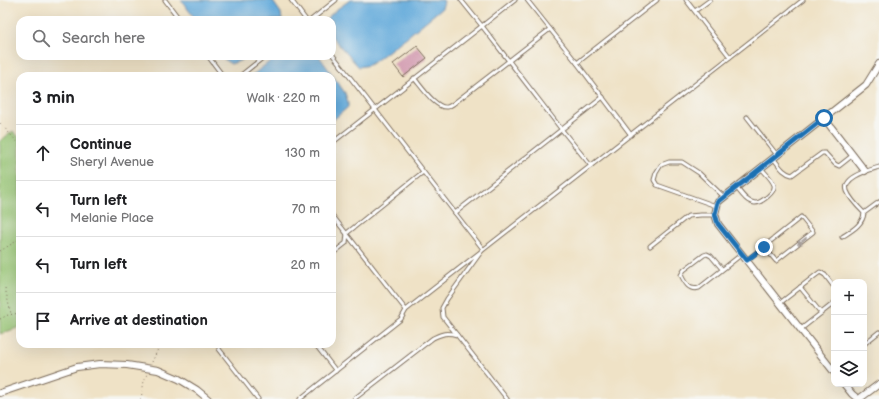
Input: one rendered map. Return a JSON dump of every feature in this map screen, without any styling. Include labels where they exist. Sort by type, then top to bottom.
[{"type":"street","points":[[831,367],[718,224],[716,215],[717,204],[736,187],[866,85],[879,64]]},
{"type":"street","points":[[824,118],[865,171]]},
{"type":"street","points":[[0,393],[77,367],[100,364],[126,365],[158,370],[179,379],[208,399]]},
{"type":"street","points":[[846,387],[858,399],[879,384]]},
{"type":"lane","points":[[165,0],[177,16]]},
{"type":"lane","points":[[291,0],[303,16]]},
{"type":"lane","points":[[316,16],[336,0]]},
{"type":"lane","points":[[462,0],[591,166]]},
{"type":"lane","points":[[336,140],[514,0]]},
{"type":"lane","points":[[527,0],[631,135]]},
{"type":"lane","points":[[577,63],[658,0]]},
{"type":"lane","points":[[686,0],[730,57]]},
{"type":"lane","points":[[695,11],[710,0]]},
{"type":"lane","points":[[300,399],[401,319],[406,310],[803,0]]},
{"type":"lane","points":[[414,78],[438,105],[448,107],[550,29]]},
{"type":"lane","points":[[336,59],[483,249]]},
{"type":"lane","points":[[211,60],[220,72]]},
{"type":"lane","points":[[245,72],[260,60]]},
{"type":"lane","points":[[455,213],[602,97]]},
{"type":"lane","points":[[747,117],[775,157],[782,170],[787,174],[792,175],[822,153],[825,153],[835,164],[839,166],[853,156]]},
{"type":"lane","points":[[717,204],[657,185],[654,180],[656,173],[661,165],[669,162],[682,162],[699,173],[724,197]]},
{"type":"lane","points":[[864,213],[851,198],[846,185],[853,178],[865,171],[879,167]]},
{"type":"lane","points":[[736,187],[745,198],[750,201],[756,203],[761,202],[772,193],[774,184],[761,168]]},
{"type":"lane","points":[[336,251],[346,243],[347,232],[423,172]]},
{"type":"lane","points":[[842,237],[860,224],[864,213],[879,202]]},
{"type":"lane","points":[[650,246],[688,216],[716,215]]},
{"type":"lane","points":[[747,260],[801,218],[813,232],[776,261],[764,247]]},
{"type":"lane","points":[[336,220],[406,310]]},
{"type":"lane","points":[[483,249],[442,308],[443,317],[507,399]]},
{"type":"lane","points":[[722,269],[711,256],[707,254],[684,270],[681,275],[690,288],[699,288],[742,254]]},
{"type":"lane","points":[[780,303],[820,272],[825,275],[831,283]]},
{"type":"lane","points":[[800,287],[821,313]]},
{"type":"lane","points":[[801,330],[831,305]]},
{"type":"lane","points":[[867,342],[879,332]]},
{"type":"lane","points":[[354,399],[433,338],[451,333],[457,335]]},
{"type":"lane","points":[[220,348],[258,399]]},
{"type":"lane","points":[[318,348],[336,370]]},
{"type":"path","points":[[0,123],[16,141]]},
{"type":"path","points":[[0,251],[16,241]]},
{"type":"path","points":[[5,288],[11,314]]},
{"type":"path","points":[[0,319],[16,313]]},
{"type":"green space","points":[[13,131],[16,134],[16,328],[0,334],[0,141]]},
{"type":"water","points":[[181,0],[272,0],[281,16],[193,16]]},
{"type":"water","points":[[350,0],[443,0],[444,2],[442,8],[378,59],[369,65],[359,67],[336,41],[336,16],[329,16]]},
{"type":"water","points":[[225,60],[242,60],[231,64]]},
{"type":"water","points":[[272,60],[322,60],[330,72],[256,72]]},
{"type":"water","points":[[336,80],[345,93],[348,107],[336,118]]},
{"type":"building","points":[[417,46],[427,58],[403,77],[393,64]]},
{"type":"route","points":[[764,247],[747,260],[718,224],[715,214],[718,202],[824,118]]}]
